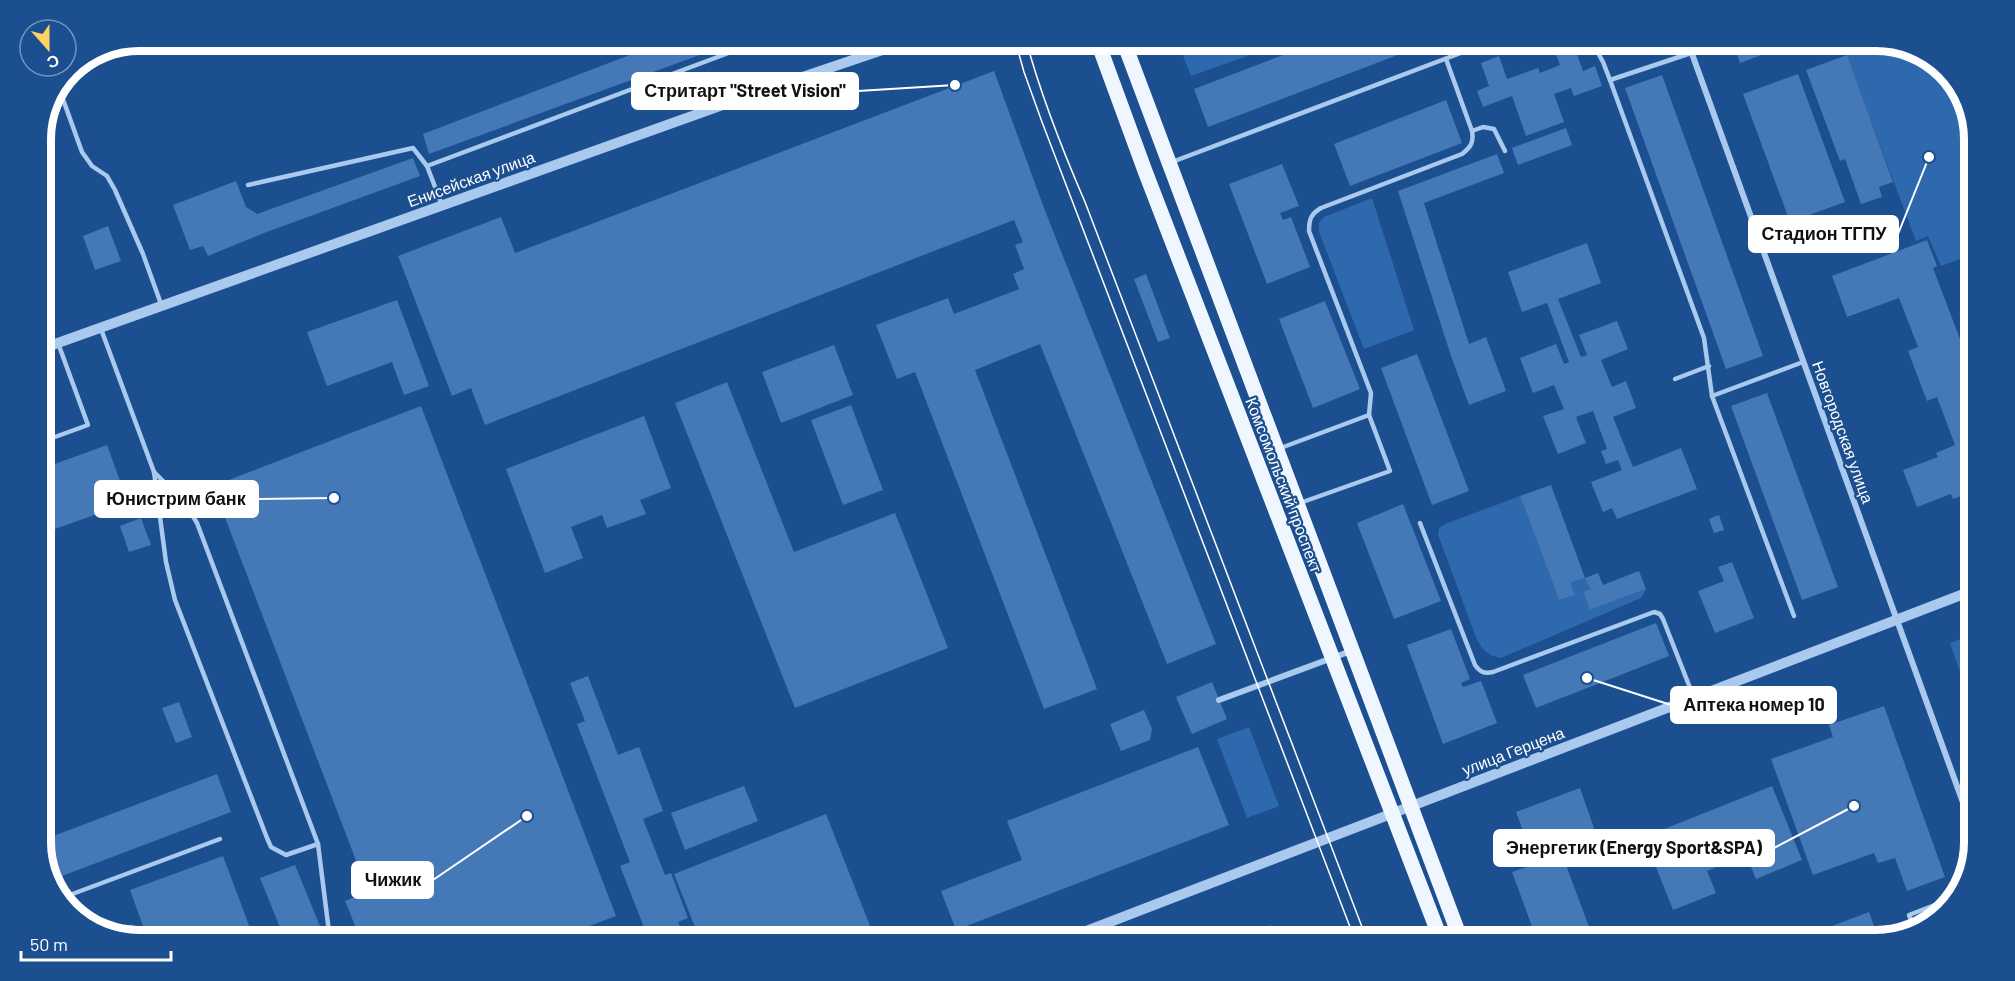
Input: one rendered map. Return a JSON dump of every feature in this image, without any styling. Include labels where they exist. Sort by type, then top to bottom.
[{"type":"main road","name":"Комсомольский проспект","points":[[1101,51],[1437,930]]},
{"type":"main road","name":"Комсомольский проспект","points":[[1127,51],[1457,930]]},
{"type":"street","name":"Енисейская улица","points":[[51,345],[879,51]]},
{"type":"street","name":"Новгородская улица","points":[[1691,53],[1964,806]]},
{"type":"street","name":"улица Герцена","points":[[1104,930],[1392,814],[1964,594]]},
{"type":"street","points":[[1219,700],[1351,651]]},
{"type":"lane","points":[[427,166],[734,51]]},
{"type":"lane","points":[[1169,164],[1467,51]]},
{"type":"lane","points":[[1598,51],[1604,62],[1704,338],[1712,396],[1794,616]]},
{"type":"lane","points":[[1610,80],[1691,53]]},
{"type":"lane","points":[[1298,504],[1390,471],[1370,415],[1371,393],[1309,231],[1309,221],[1313,213],[1321,208],[1462,154],[1471,147],[1472,130],[1446,59]]},
{"type":"lane","points":[[62,97],[82,152],[92,166],[107,176],[115,190],[162,305]]},
{"type":"lane","points":[[1472,130],[1483,127],[1494,129],[1504,151]]},
{"type":"lane","points":[[248,185],[413,148],[427,166],[442,205]]},
{"type":"lane","points":[[100,327],[154,472],[166,562],[175,600],[267,838],[272,846],[286,855],[318,844]]},
{"type":"lane","points":[[51,438],[88,425],[58,343]]},
{"type":"lane","points":[[1712,396],[1803,362]]},
{"type":"lane","points":[[1675,379],[1709,366]]},
{"type":"lane","points":[[1278,449],[1370,415]]},
{"type":"lane","points":[[154,472],[185,503],[197,523],[318,844],[329,930]]},
{"type":"lane","points":[[1420,523],[1479,671],[1486,674],[1493,672],[1654,612],[1660,614],[1663,619],[1694,698]]},
{"type":"lane","points":[[69,895],[220,839]]},
{"type":"lane","points":[[1912,922],[1909,915],[1938,904]]},
{"type":"shaded area","points":[[1181,51],[1261,51],[1191,76]]},
{"type":"shaded area","points":[[1845,51],[1893,53],[1915,60],[1942,81],[1955,100],[1964,133],[1964,258],[1941,266],[1928,236],[1916,241]]},
{"type":"shaded area","points":[[1372,198],[1414,330],[1364,349],[1319,232],[1319,223],[1324,217]]},
{"type":"shaded area","points":[[1520,496],[1559,600],[1574,595],[1570,583],[1585,578],[1590,589],[1583,592],[1590,610],[1646,589],[1641,598],[1501,658],[1487,652],[1477,640],[1438,535],[1439,528],[1445,524]]},
{"type":"shaded area","points":[[1964,638],[1964,683],[1950,643]]},
{"type":"shaded area","points":[[1249,727],[1279,806],[1247,818],[1217,739]]},
{"type":"building","points":[[640,51],[711,51],[429,154],[423,134]]},
{"type":"building","points":[[1293,51],[1402,51],[1403,53],[1208,127],[1194,89]]},
{"type":"building","points":[[1555,51],[1576,51],[1583,71],[1595,66],[1602,86],[1574,96],[1571,88],[1554,94],[1564,122],[1526,136],[1512,96],[1483,107],[1477,91],[1489,86],[1481,63],[1499,56],[1507,79],[1538,68],[1540,73],[1560,65]]},
{"type":"building","points":[[1736,51],[1772,51],[1740,63]]},
{"type":"building","points":[[1847,55],[1893,182],[1879,187],[1882,197],[1861,204],[1845,159],[1840,161],[1806,70]]},
{"type":"building","points":[[994,71],[1044,208],[1216,644],[1167,664],[1040,344],[975,370],[1097,689],[1044,709],[915,372],[897,379],[876,325],[948,298],[954,314],[1019,289],[1013,274],[1024,269],[1015,245],[1023,242],[1014,220],[485,425],[471,388],[452,396],[398,256],[501,217],[515,253]]},
{"type":"building","points":[[1798,74],[1845,202],[1790,222],[1743,94]]},
{"type":"building","points":[[1662,75],[1763,356],[1726,369],[1625,88]]},
{"type":"building","points":[[1446,100],[1462,143],[1350,186],[1334,144]]},
{"type":"building","points":[[1566,128],[1572,145],[1518,165],[1512,148]]},
{"type":"building","points":[[1497,154],[1504,173],[1424,203],[1469,344],[1486,337],[1506,391],[1469,405],[1398,191]]},
{"type":"building","points":[[413,158],[420,176],[208,256],[203,246],[190,250],[173,205],[236,181],[246,207],[257,214]]},
{"type":"building","points":[[1282,164],[1299,206],[1280,213],[1283,220],[1291,217],[1310,267],[1267,284],[1229,184]]},
{"type":"building","points":[[108,226],[121,261],[95,270],[83,236]]},
{"type":"building","points":[[1927,240],[1937,266],[1933,268],[1964,347],[1964,495],[1953,499],[1951,494],[1917,507],[1903,470],[1938,457],[1936,453],[1955,445],[1937,397],[1927,401],[1908,351],[1918,347],[1899,298],[1847,317],[1832,276]]},
{"type":"building","points":[[1587,243],[1601,283],[1558,299],[1581,357],[1587,355],[1579,335],[1617,321],[1628,349],[1601,360],[1612,387],[1626,381],[1636,408],[1613,417],[1633,467],[1681,448],[1697,489],[1617,519],[1612,508],[1603,512],[1591,482],[1622,470],[1618,460],[1606,464],[1601,451],[1607,449],[1593,411],[1576,417],[1586,443],[1558,454],[1543,416],[1564,409],[1554,385],[1533,393],[1520,358],[1556,344],[1564,364],[1569,362],[1547,303],[1522,312],[1508,272]]},
{"type":"building","points":[[1146,274],[1170,338],[1158,342],[1134,279]]},
{"type":"building","points":[[397,300],[429,386],[404,395],[392,362],[327,386],[307,332]]},
{"type":"building","points":[[1325,301],[1360,389],[1313,408],[1279,319]]},
{"type":"building","points":[[834,345],[853,395],[781,423],[762,372]]},
{"type":"building","points":[[1417,354],[1469,491],[1432,505],[1381,368]]},
{"type":"building","points":[[727,382],[794,552],[895,513],[948,648],[795,708],[675,403]]},
{"type":"building","points":[[1767,393],[1838,587],[1802,600],[1731,406]]},
{"type":"building","points":[[851,405],[883,490],[843,505],[811,420]]},
{"type":"building","points":[[421,406],[616,916],[579,930],[357,930],[345,901],[368,892],[213,486]]},
{"type":"building","points":[[644,416],[671,488],[640,500],[646,514],[607,528],[602,515],[571,527],[583,558],[545,573],[506,469]]},
{"type":"building","points":[[107,445],[128,503],[51,530],[51,465]]},
{"type":"building","points":[[1551,485],[1585,578],[1570,583],[1575,595],[1559,600],[1520,496]]},
{"type":"building","points":[[1403,504],[1441,601],[1394,619],[1357,523]]},
{"type":"building","points":[[1719,515],[1724,530],[1714,533],[1709,519]]},
{"type":"building","points":[[141,518],[151,545],[129,552],[120,526]]},
{"type":"building","points":[[1732,562],[1754,618],[1715,633],[1698,591],[1724,581],[1718,567]]},
{"type":"building","points":[[1639,571],[1646,589],[1590,610],[1583,592],[1590,589],[1585,578],[1598,573],[1603,585]]},
{"type":"building","points":[[1656,623],[1669,656],[1536,708],[1523,675]]},
{"type":"building","points":[[1451,629],[1470,679],[1461,683],[1463,687],[1481,681],[1497,723],[1443,744],[1407,645]]},
{"type":"building","points":[[588,676],[618,755],[639,747],[663,811],[643,819],[665,875],[671,873],[688,918],[678,922],[682,930],[645,930],[620,866],[630,862],[577,724],[585,721],[570,683]]},
{"type":"building","points":[[1212,682],[1227,719],[1192,734],[1176,697]]},
{"type":"building","points":[[179,702],[192,737],[176,743],[162,708]]},
{"type":"building","points":[[1884,706],[1945,877],[1907,891],[1895,858],[1878,863],[1874,853],[1813,875],[1771,759],[1833,737],[1829,725]]},
{"type":"building","points":[[1144,710],[1152,729],[1150,740],[1121,751],[1110,724]]},
{"type":"building","points":[[1198,747],[1229,825],[956,930],[941,891],[1022,860],[1007,821]]},
{"type":"building","points":[[217,774],[231,812],[62,876],[51,846],[51,837]]},
{"type":"building","points":[[744,786],[758,821],[685,850],[671,813]]},
{"type":"building","points":[[1772,786],[1802,860],[1756,879],[1746,855],[1707,871],[1716,893],[1673,910],[1644,837]]},
{"type":"building","points":[[1580,788],[1595,831],[1574,839],[1579,851],[1563,857],[1590,930],[1533,930],[1512,872],[1535,864],[1516,812]]},
{"type":"building","points":[[826,814],[872,930],[696,930],[674,874]]},
{"type":"building","points":[[223,856],[251,930],[144,930],[130,890]]},
{"type":"building","points":[[295,865],[322,930],[281,930],[260,878]]},
{"type":"building","points":[[1869,912],[1875,930],[1821,930]]},
{"type":"building","points":[[132,924],[134,930],[127,929],[121,928]]},
{"type":"building","points":[[1271,925],[1273,930],[1258,930]]},
{"type":"tram line","points":[[1018,51],[1042,122],[1351,930]]},
{"type":"tram line","points":[[1029,51],[1052,122],[1085,202],[1363,930]]},
{"type":"place","name":"Стритарт \"Street Vision\"","points":[[955,85]]},
{"type":"place","name":"Стадион ТГПУ","points":[[1929,157]]},
{"type":"place","name":"Юнистрим банк","points":[[334,498]]},
{"type":"place","name":"Аптека номер 10","points":[[1587,678]]},
{"type":"place","name":"Энергетик (Energy Sport&SPA)","points":[[1854,806]]},
{"type":"place","name":"Чижик","points":[[527,816]]}]
